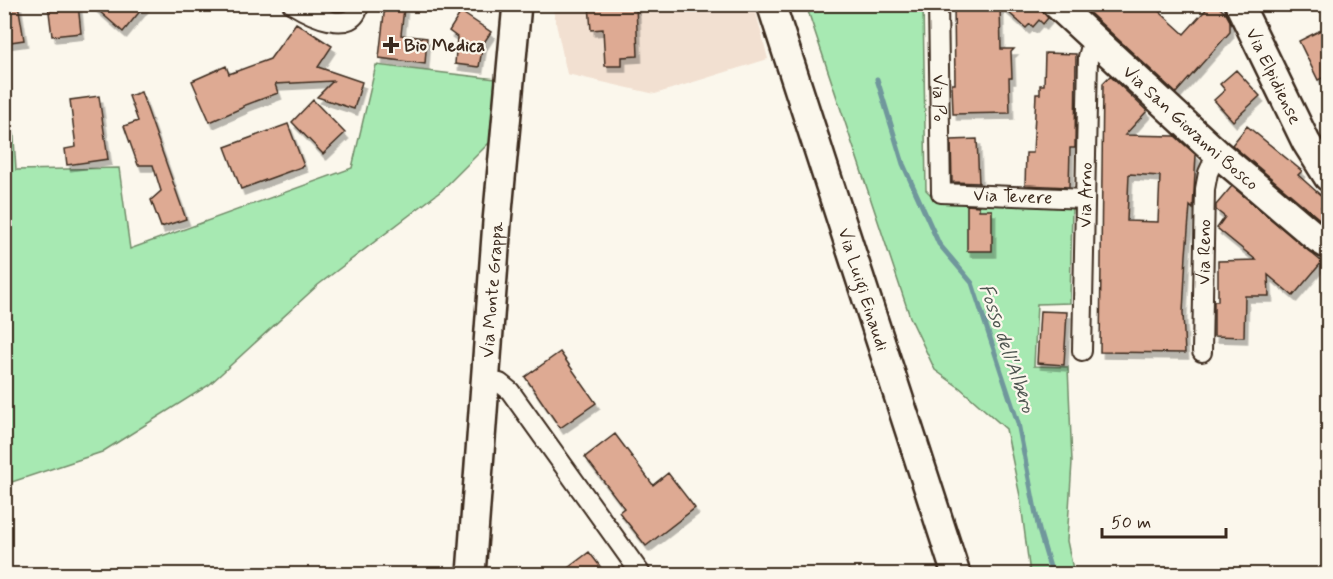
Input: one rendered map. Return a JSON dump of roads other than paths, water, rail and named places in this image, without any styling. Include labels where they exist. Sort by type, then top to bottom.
[{"type":"street","points":[[292,4],[320,18],[340,22],[347,21],[355,15],[359,4]]},
{"type":"street","name":"Via Monte Grappa","points":[[471,574],[517,4]]},
{"type":"street","name":"Via Luigi Einaudi","points":[[771,4],[956,574]]},
{"type":"street","name":"Via Po","points":[[938,4],[941,193]]},
{"type":"street","name":"Via San Giovanni Bosco","points":[[1056,4],[1217,153],[1318,239],[1329,245]]},
{"type":"street","name":"Via Elpidiense","points":[[1239,4],[1306,142],[1329,177]]},
{"type":"street","name":"Via Arno","points":[[1082,351],[1088,57],[1093,39]]},
{"type":"street","name":"Via Reno","points":[[1202,352],[1205,189],[1208,173],[1217,153]]},
{"type":"street","name":"Via Tevere","points":[[941,193],[1085,200]]},
{"type":"street","points":[[485,380],[500,383],[510,391],[641,574]]},
{"type":"waterway","name":"Fosso dell'Albero","points":[[877,79],[903,164],[939,244],[972,283],[1018,423],[1039,530],[1052,574]]},
{"type":"place","name":"Bio Medica","points":[[391,45]]}]
